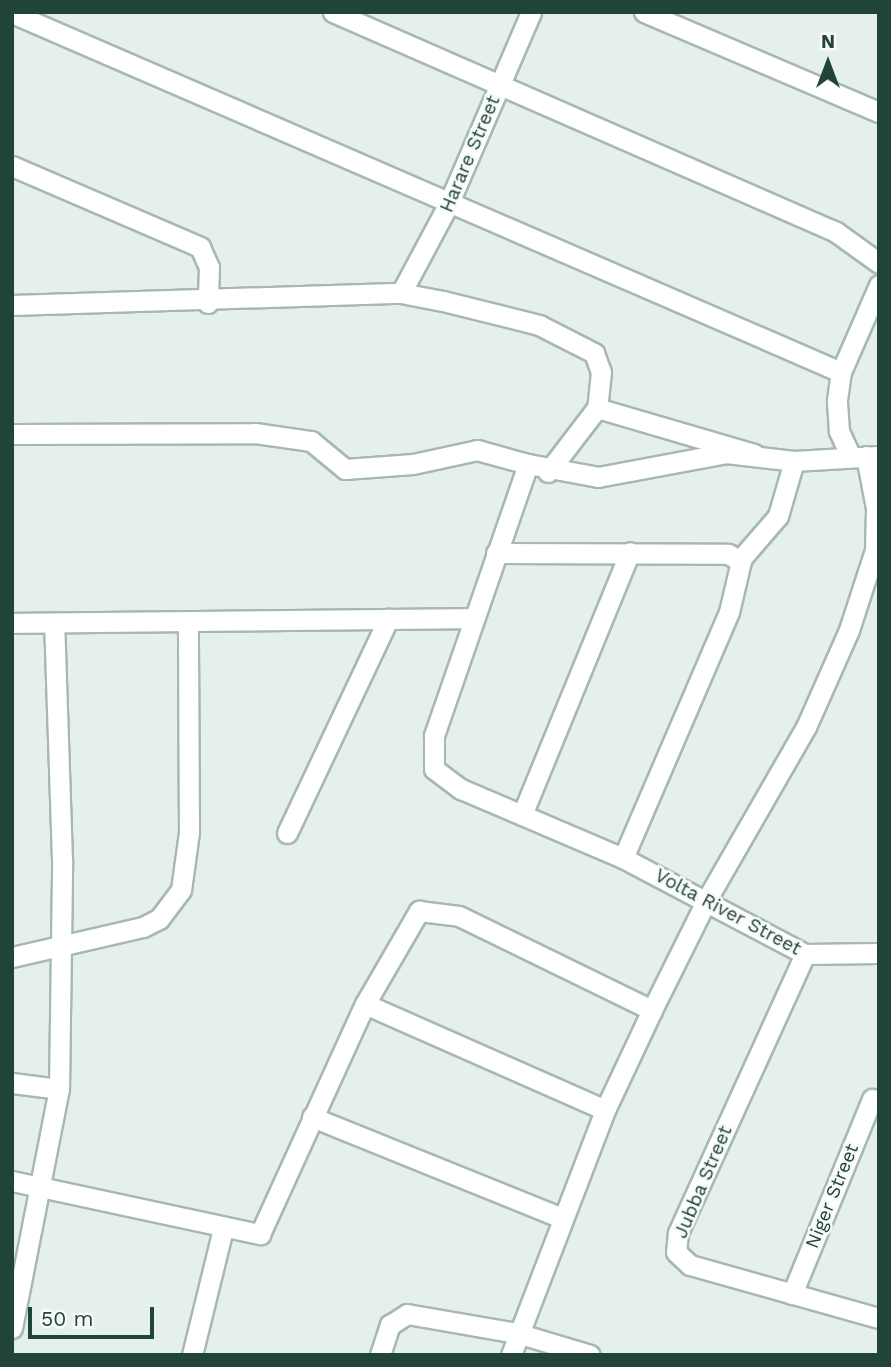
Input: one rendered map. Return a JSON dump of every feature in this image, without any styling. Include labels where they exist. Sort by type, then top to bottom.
[{"type":"street","points":[[334,12],[836,232],[879,263]]},
{"type":"street","name":"Harare Street","points":[[401,293],[449,205],[531,12]]},
{"type":"street","points":[[644,12],[879,112]]},
{"type":"street","points":[[12,13],[449,205],[841,372]]},
{"type":"street","points":[[12,166],[200,247],[209,267],[208,303]]},
{"type":"street","points":[[511,1355],[517,1333],[606,1110],[652,1010],[707,898],[806,727],[849,630],[875,550],[876,508],[865,457],[837,414],[841,372],[879,285]]},
{"type":"street","points":[[12,305],[208,303],[401,293],[539,325],[594,353],[601,383],[597,408],[548,472]]},
{"type":"street","points":[[597,408],[754,454],[794,461],[865,457]]},
{"type":"street","points":[[12,434],[255,433],[311,441],[345,469],[413,464],[477,450],[548,472],[598,477],[704,456],[754,454]]},
{"type":"street","points":[[623,858],[734,600],[740,560],[778,516],[794,461]]},
{"type":"street","name":"Volta River Street","points":[[528,464],[471,618],[434,736],[432,764],[447,782],[623,858],[707,898],[805,954],[879,953]]},
{"type":"street","points":[[522,815],[630,552]]},
{"type":"street","points":[[496,553],[728,554],[740,560]]},
{"type":"street","points":[[12,623],[471,618]]},
{"type":"street","points":[[287,833],[388,619]]},
{"type":"street","points":[[12,957],[63,948],[144,927],[165,914],[181,890],[189,832],[188,622]]},
{"type":"street","points":[[12,1328],[59,1089],[63,948],[54,624]]},
{"type":"street","points":[[12,1181],[223,1229],[262,1232],[365,1004],[410,918],[434,908],[652,1010]]},
{"type":"street","name":"Jubba Street","points":[[805,954],[676,1248],[690,1265],[879,1318]]},
{"type":"street","points":[[365,1004],[606,1110]]},
{"type":"street","points":[[12,1083],[59,1089]]},
{"type":"street","name":"Niger Street","points":[[792,1294],[872,1099]]},
{"type":"street","points":[[312,1117],[562,1218]]},
{"type":"street","points":[[192,1355],[223,1229]]},
{"type":"street","points":[[380,1355],[388,1329],[402,1315],[517,1333],[590,1355]]}]
